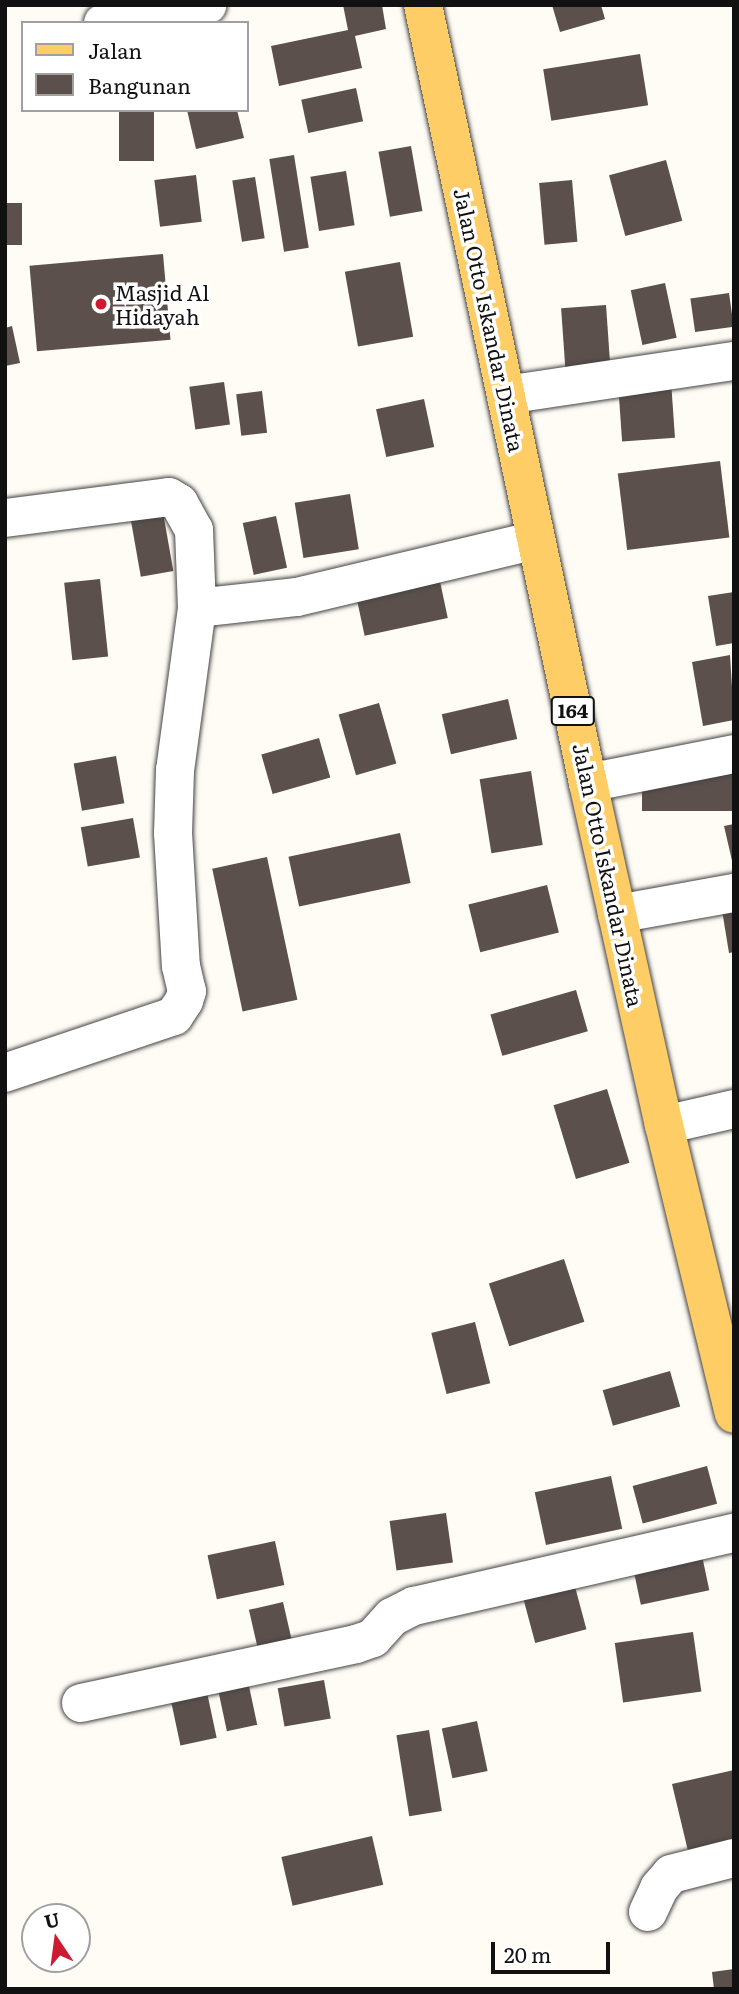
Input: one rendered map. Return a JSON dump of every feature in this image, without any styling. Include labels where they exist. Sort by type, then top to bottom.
[{"type":"main road","name":"Jalan Otto Iskandar Dinata","points":[[422,5],[617,914],[664,1125],[734,1414]]},
{"type":"street","points":[[115,21],[207,5]]},
{"type":"street","points":[[506,395],[734,361]]},
{"type":"street","points":[[5,518],[169,497],[179,503],[194,530],[197,608],[175,770],[173,833],[181,966],[187,991],[180,1011],[161,1021],[5,1073]]},
{"type":"street","points":[[197,608],[297,597],[536,540]]},
{"type":"street","points":[[588,782],[734,754]]},
{"type":"street","points":[[617,914],[734,893]]},
{"type":"street","points":[[664,1125],[734,1109]]},
{"type":"street","points":[[81,1703],[356,1644],[373,1637],[392,1617],[414,1606],[734,1533]]},
{"type":"street","points":[[649,1912],[659,1888],[671,1874],[734,1858]]},
{"type":"building","points":[[343,5],[382,5],[386,29],[355,36],[362,68],[279,86],[271,46],[348,30]]},
{"type":"building","points":[[552,5],[601,5],[605,19],[560,32]]},
{"type":"building","points":[[640,54],[648,105],[551,121],[543,69]]},
{"type":"building","points":[[356,88],[363,121],[308,133],[301,100]]},
{"type":"building","points":[[119,112],[154,112],[154,161],[119,161]]},
{"type":"building","points":[[187,112],[238,112],[244,138],[196,149]]},
{"type":"building","points":[[411,146],[422,211],[390,217],[379,152]]},
{"type":"building","points":[[294,155],[309,248],[284,252],[269,159]]},
{"type":"building","points":[[666,160],[682,221],[625,236],[609,175]]},
{"type":"building","points":[[346,171],[355,225],[319,231],[310,177]]},
{"type":"building","points":[[196,175],[202,222],[160,227],[154,180]]},
{"type":"building","points":[[255,177],[265,238],[242,242],[232,181]]},
{"type":"building","points":[[572,180],[577,242],[545,245],[539,183]]},
{"type":"building","points":[[5,203],[22,203],[22,245],[5,245]]},
{"type":"building","name":"Masjid Al Hidayah","points":[[163,254],[170,340],[37,351],[30,266]]},
{"type":"building","points":[[400,262],[413,337],[358,347],[345,272]]},
{"type":"building","points":[[665,283],[677,338],[642,345],[631,290]]},
{"type":"building","points":[[729,293],[734,327],[695,332],[690,298]]},
{"type":"building","points":[[606,305],[610,366],[565,369],[561,308]]},
{"type":"building","points":[[12,326],[20,363],[5,366],[5,328]]},
{"type":"building","points":[[671,381],[675,438],[622,442],[618,385]]},
{"type":"building","points":[[224,382],[230,425],[195,429],[189,387]]},
{"type":"building","points":[[262,391],[267,433],[241,436],[236,394]]},
{"type":"building","points":[[424,399],[434,447],[386,457],[376,409]]},
{"type":"building","points":[[720,461],[729,537],[627,550],[618,474]]},
{"type":"building","points":[[350,494],[359,549],[303,558],[295,503]]},
{"type":"building","points":[[161,501],[173,571],[141,577],[129,507]]},
{"type":"building","points":[[276,516],[287,568],[254,575],[243,523]]},
{"type":"building","points":[[438,572],[448,618],[365,636],[355,590]]},
{"type":"building","points":[[100,579],[108,657],[72,660],[64,583]]},
{"type":"building","points":[[734,592],[734,643],[716,646],[708,596]]},
{"type":"building","points":[[730,655],[734,720],[703,726],[692,662]]},
{"type":"building","points":[[508,699],[517,739],[451,754],[442,714]]},
{"type":"building","points":[[379,703],[396,764],[356,775],[339,715]]},
{"type":"building","points":[[319,738],[330,777],[273,794],[261,755]]},
{"type":"building","points":[[116,756],[124,803],[82,811],[74,763]]},
{"type":"building","points":[[642,765],[734,765],[734,811],[642,811]]},
{"type":"building","points":[[531,771],[543,845],[491,853],[480,779]]},
{"type":"building","points":[[133,818],[140,857],[88,867],[81,827]]},
{"type":"building","points":[[734,824],[734,865],[733,865],[724,826]]},
{"type":"building","points":[[400,833],[411,883],[299,907],[288,857]]},
{"type":"building","points":[[267,857],[297,1000],[243,1011],[212,869]]},
{"type":"building","points":[[547,885],[559,933],[480,952],[468,905]]},
{"type":"building","points":[[734,902],[734,952],[729,953],[721,904]]},
{"type":"building","points":[[576,990],[588,1031],[502,1056],[490,1015]]},
{"type":"building","points":[[607,1089],[630,1163],[576,1179],[553,1105]]},
{"type":"building","points":[[564,1259],[584,1322],[509,1346],[489,1283]]},
{"type":"building","points":[[475,1322],[490,1383],[447,1394],[431,1333]]},
{"type":"building","points":[[670,1371],[680,1407],[613,1426],[603,1390]]},
{"type":"building","points":[[707,1466],[717,1504],[643,1524],[633,1486]]},
{"type":"building","points":[[611,1476],[622,1529],[546,1545],[535,1492]]},
{"type":"building","points":[[446,1513],[453,1563],[397,1570],[390,1521]]},
{"type":"building","points":[[275,1541],[284,1585],[217,1599],[208,1555]]},
{"type":"building","points":[[701,1551],[709,1590],[641,1605],[633,1566]]},
{"type":"building","points":[[574,1583],[586,1629],[535,1643],[523,1597]]},
{"type":"building","points":[[283,1602],[295,1654],[261,1662],[249,1610]]},
{"type":"building","points":[[693,1632],[701,1691],[623,1702],[615,1643]]},
{"type":"building","points":[[246,1672],[257,1725],[227,1731],[216,1678]]},
{"type":"building","points":[[324,1680],[331,1718],[284,1727],[278,1688]]},
{"type":"building","points":[[205,1683],[217,1738],[180,1745],[169,1691]]},
{"type":"building","points":[[477,1721],[488,1771],[452,1778],[442,1728]]},
{"type":"building","points":[[429,1730],[442,1811],[409,1816],[396,1735]]},
{"type":"building","points":[[734,1770],[734,1841],[688,1851],[672,1784]]},
{"type":"building","points":[[372,1836],[383,1885],[293,1906],[281,1857]]},
{"type":"building","points":[[734,1969],[734,1989],[714,1989],[712,1972]]},
{"type":"place","name":"Masjid Al Hidayah","points":[[101,304]]}]
